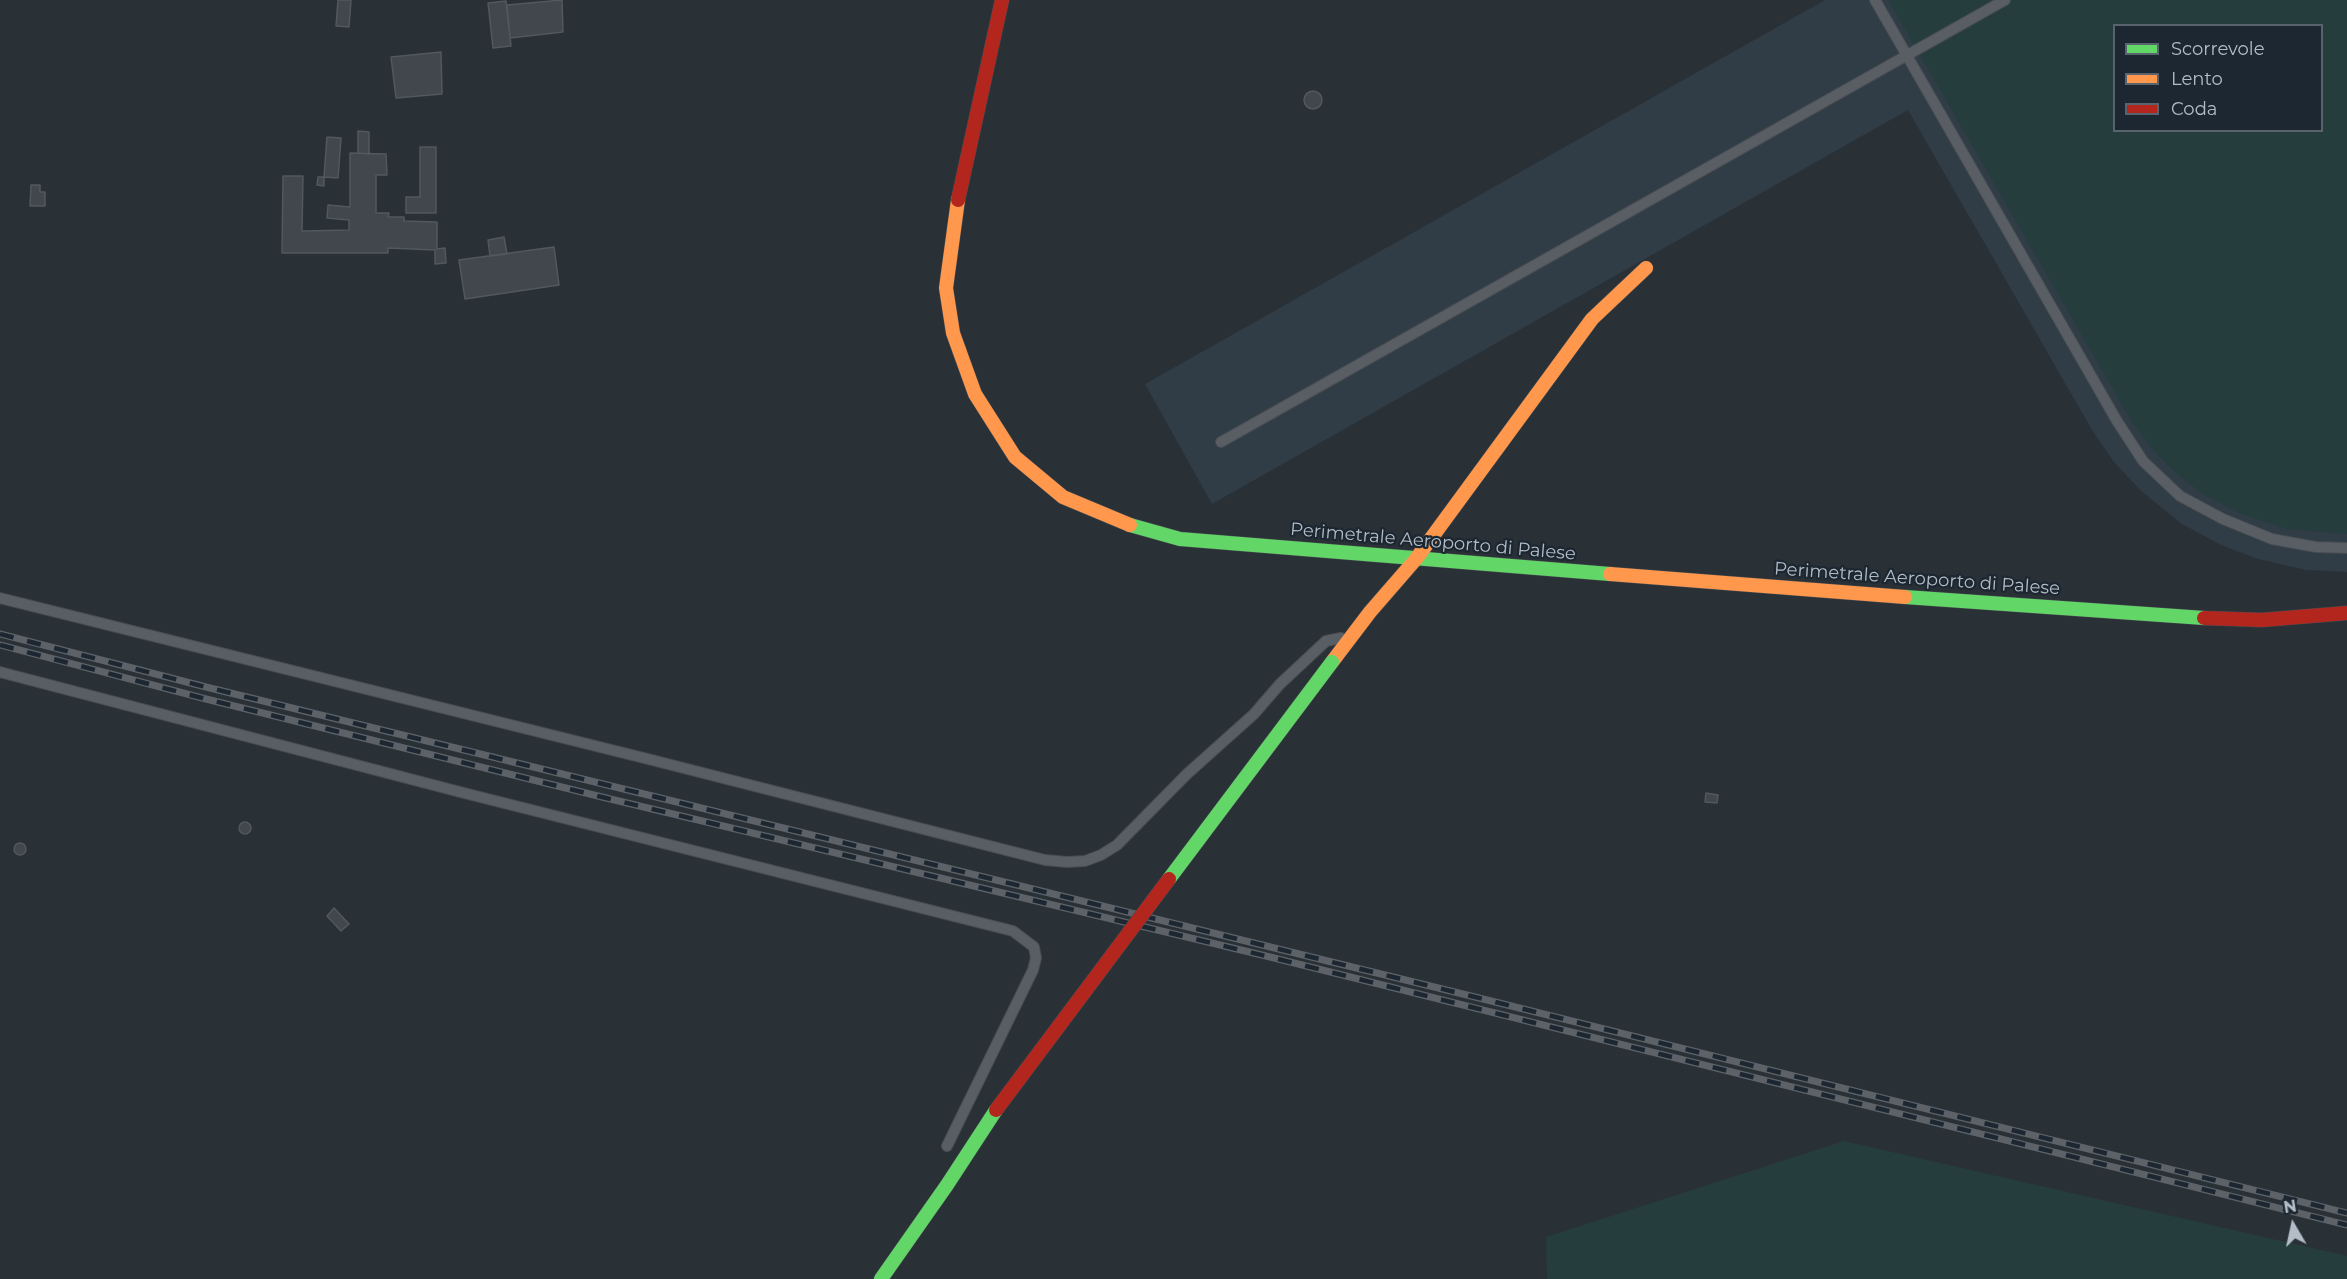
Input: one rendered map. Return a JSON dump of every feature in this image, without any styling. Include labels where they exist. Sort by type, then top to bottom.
[{"type":"street","name":"Perimetrale Aeroporto di Palese","points":[[1002,0],[959,195],[946,288],[952,333],[975,394],[1015,457],[1063,497],[1122,523],[1180,539],[2187,618],[2262,620],[2347,614]]},
{"type":"street","points":[[881,1279],[996,1110],[1352,635],[1416,559],[1592,319],[1646,268]]},
{"type":"lane","points":[[1875,0],[2117,421],[2144,461],[2180,496],[2223,519],[2272,539],[2316,547],[2347,548]]},
{"type":"lane","points":[[1221,442],[2005,0]]},
{"type":"lane","points":[[0,598],[1034,857],[1067,862],[1093,858],[1117,845],[1187,774],[1254,714],[1280,684],[1326,641],[1352,635]]},
{"type":"lane","points":[[0,672],[476,796],[1013,931],[1034,947],[1036,958],[1033,970],[947,1146]]},
{"type":"shaded area","points":[[1825,0],[2347,0],[2347,572],[2306,570],[2258,559],[2221,545],[2182,524],[2141,491],[2114,462],[2092,430],[1908,110],[1212,504],[1145,384]]},
{"type":"green space","points":[[1888,0],[2347,0],[2347,534],[2287,529],[2239,513],[2203,494],[2177,474],[2155,452],[2132,422]]},
{"type":"green space","points":[[1844,1141],[2347,1256],[2347,1279],[1547,1279],[1546,1237]]},
{"type":"building","points":[[338,0],[351,0],[349,27],[336,26]]},
{"type":"building","points":[[562,0],[563,32],[510,38],[507,5]]},
{"type":"building","points":[[506,1],[511,46],[493,48],[488,3]]},
{"type":"building","points":[[441,52],[442,94],[396,98],[391,57]]},
{"type":"building","points":[[1313,91],[1319,94],[1322,100],[1319,106],[1313,109],[1307,106],[1304,100],[1307,94]]},
{"type":"building","points":[[358,131],[369,132],[369,154],[358,153]]},
{"type":"building","points":[[327,137],[341,138],[338,178],[324,177]]},
{"type":"building","points":[[420,147],[436,147],[436,213],[406,213],[406,197],[420,197]]},
{"type":"building","points":[[350,153],[386,154],[387,175],[376,175],[376,213],[389,213],[388,217],[404,217],[404,221],[437,222],[437,249],[445,248],[446,263],[435,264],[435,250],[388,248],[388,253],[282,253],[283,176],[303,176],[302,231],[349,230],[349,220],[327,218],[328,205],[350,207]]},
{"type":"building","points":[[318,177],[324,177],[324,186],[317,185]]},
{"type":"building","points":[[31,185],[40,185],[40,192],[45,192],[45,206],[30,206]]},
{"type":"building","points":[[504,237],[507,254],[490,256],[488,240]]},
{"type":"building","points":[[554,247],[559,285],[465,299],[459,260]]},
{"type":"building","points":[[1706,793],[1718,795],[1717,803],[1705,802]]},
{"type":"building","points":[[247,822],[250,823],[250,833],[243,834],[240,833],[239,826],[240,823]]},
{"type":"building","points":[[22,843],[26,849],[22,855],[18,855],[14,847]]},
{"type":"building","points":[[334,908],[349,924],[341,931],[327,916]]},
{"type":"railway","points":[[0,634],[206,687],[2347,1213]]},
{"type":"railway","points":[[0,645],[206,699],[602,797],[1266,956],[2347,1225]]},
{"type":"traffic: fast","points":[[1130,525],[1180,539],[1610,574]]},
{"type":"traffic: fast","points":[[1905,597],[2204,618]]},
{"type":"traffic: fast","points":[[1169,879],[1332,662]]},
{"type":"traffic: fast","points":[[881,1279],[996,1110]]},
{"type":"traffic: slow","points":[[958,200],[946,288],[953,333],[975,394],[1015,457],[1063,497],[1130,525]]},
{"type":"traffic: slow","points":[[1332,662],[1370,612],[1416,559],[1592,319],[1646,268]]},
{"type":"traffic: slow","points":[[1610,574],[1905,597]]},
{"type":"traffic: jam","points":[[958,200],[1002,0]]},
{"type":"traffic: jam","points":[[2204,618],[2262,620],[2347,613]]},
{"type":"traffic: jam","points":[[996,1110],[1169,879]]}]
